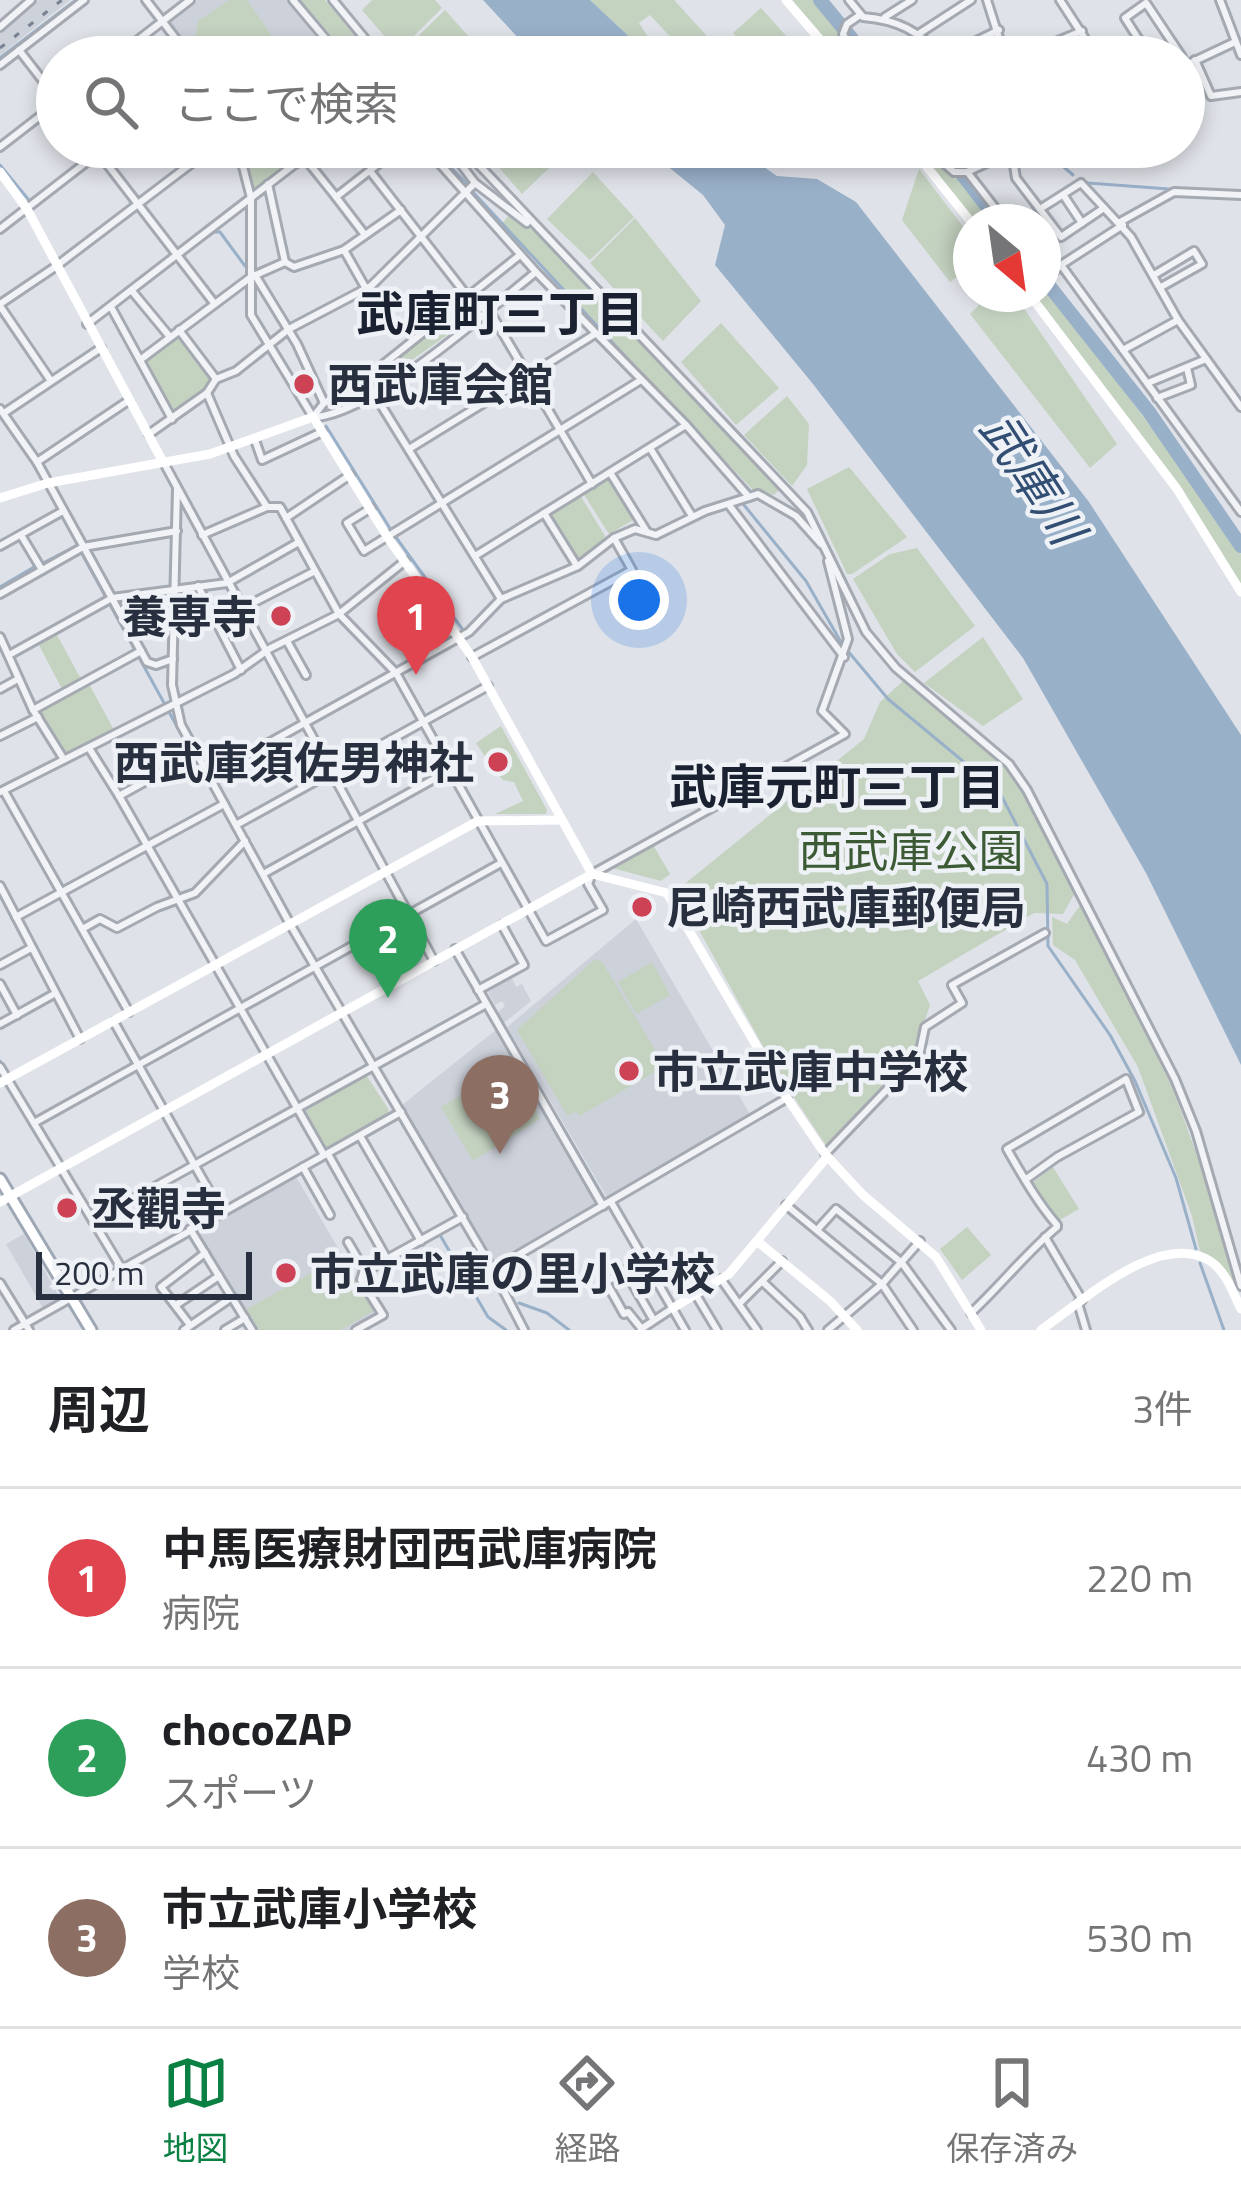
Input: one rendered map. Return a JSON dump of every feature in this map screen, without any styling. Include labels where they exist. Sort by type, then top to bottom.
[{"type":"street","points":[[0,27],[31,0]]},
{"type":"street","points":[[37,36],[84,0]]},
{"type":"street","points":[[146,0],[174,36]]},
{"type":"street","points":[[143,36],[190,0]]},
{"type":"street","points":[[293,0],[323,36]]},
{"type":"street","points":[[333,0],[363,36]]},
{"type":"street","points":[[786,0],[817,36]]},
{"type":"street","points":[[851,0],[860,15],[923,36]]},
{"type":"street","points":[[882,19],[912,0]]},
{"type":"street","points":[[920,33],[971,0]]},
{"type":"street","points":[[987,0],[1000,36]]},
{"type":"street","points":[[1060,0],[1084,36]]},
{"type":"street","points":[[1220,0],[1241,55]]},
{"type":"street","points":[[1137,36],[1125,18],[1146,3],[1169,36]]},
{"type":"street","points":[[1228,20],[1241,13]]},
{"type":"street","points":[[847,36],[844,29],[860,15]]},
{"type":"street","points":[[987,36],[999,30]]},
{"type":"street","points":[[1072,36],[1082,32]]},
{"type":"street","points":[[0,65],[36,37]]},
{"type":"street","points":[[1205,54],[1236,41]]},
{"type":"street","points":[[19,50],[36,73]]},
{"type":"street","points":[[1205,87],[1211,96],[1241,92]]},
{"type":"street","points":[[0,147],[36,118]]},
{"type":"street","points":[[0,230],[76,168]]},
{"type":"street","points":[[112,168],[214,303]]},
{"type":"street","points":[[51,381],[0,305],[185,168]]},
{"type":"street","points":[[243,168],[251,198],[251,315],[388,538],[472,657],[592,874],[707,908]]},
{"type":"street","points":[[88,324],[290,168]]},
{"type":"street","points":[[309,168],[364,235]]},
{"type":"street","points":[[336,197],[374,168]]},
{"type":"street","points":[[444,168],[749,497]]},
{"type":"street","points":[[464,168],[475,183],[539,230]]},
{"type":"street","points":[[481,168],[807,512],[866,632],[896,668],[1009,764],[1028,790],[1175,1079],[1196,1131],[1241,1286]]},
{"type":"street","points":[[927,168],[956,204]]},
{"type":"street","points":[[957,168],[991,204]]},
{"type":"street","points":[[963,172],[972,168]]},
{"type":"street","points":[[1016,168],[1016,178],[1036,204]]},
{"type":"street","points":[[370,171],[468,297],[487,310],[592,484]]},
{"type":"street","points":[[0,172],[27,209],[434,961]]},
{"type":"street","points":[[148,435],[289,328],[365,287],[422,239],[475,183]]},
{"type":"street","points":[[1049,204],[1081,183],[1106,208],[1241,407]]},
{"type":"street","points":[[268,184],[285,262],[293,267],[344,250],[400,210]]},
{"type":"street","points":[[1061,264],[1174,192],[1241,195]]},
{"type":"street","points":[[1064,195],[1082,223]]},
{"type":"street","points":[[1061,237],[1106,208]]},
{"type":"street","points":[[344,250],[365,287]]},
{"type":"street","points":[[1154,274],[1194,251],[1202,264],[1161,287]]},
{"type":"street","points":[[313,417],[324,403],[365,379],[520,255]]},
{"type":"street","points":[[140,360],[253,276],[285,262]]},
{"type":"street","points":[[1061,266],[1238,500],[1241,512]]},
{"type":"street","points":[[0,498],[48,483],[230,448],[313,417],[331,416],[374,393],[536,272]]},
{"type":"street","points":[[253,276],[289,328],[324,403]]},
{"type":"street","points":[[132,290],[170,337]]},
{"type":"street","points":[[111,307],[172,419]]},
{"type":"street","points":[[1043,312],[1177,489],[1241,592]]},
{"type":"street","points":[[1122,350],[1178,320]]},
{"type":"street","points":[[179,331],[216,379]]},
{"type":"street","points":[[409,449],[595,334]]},
{"type":"street","points":[[100,348],[1,413],[37,462],[138,652],[152,665],[173,659]]},
{"type":"street","points":[[1147,383],[1206,359]]},
{"type":"street","points":[[1157,398],[1191,385],[1186,368]]},
{"type":"street","points":[[365,379],[501,599]]},
{"type":"street","points":[[370,508],[347,523],[364,551],[641,380]]},
{"type":"street","points":[[207,393],[230,448],[267,507]]},
{"type":"street","points":[[37,462],[128,401]]},
{"type":"street","points":[[475,556],[686,425]]},
{"type":"street","points":[[254,440],[262,460],[322,432]]},
{"type":"street","points":[[650,448],[693,517]]},
{"type":"street","points":[[610,474],[649,535]]},
{"type":"street","points":[[286,518],[350,476]]},
{"type":"street","points":[[177,489],[173,659],[175,702],[182,725],[290,924],[524,1330]]},
{"type":"street","points":[[5,1199],[845,734],[822,711],[844,657],[848,633],[825,547],[780,504],[758,494],[673,529],[649,535],[635,529],[614,538],[578,566],[501,599],[459,637],[209,776]]},
{"type":"street","points":[[729,505],[844,657]]},
{"type":"street","points":[[202,535],[267,507],[280,507],[339,614],[396,673],[546,941],[603,910],[588,884],[592,874]]},
{"type":"street","points":[[0,546],[63,511]]},
{"type":"street","points":[[544,513],[578,566]]},
{"type":"street","points":[[0,594],[83,547],[177,531]]},
{"type":"street","points":[[21,535],[42,570]]},
{"type":"street","points":[[472,657],[632,570],[614,538]]},
{"type":"street","points":[[9,656],[109,600],[227,583],[299,542]]},
{"type":"street","points":[[129,1012],[2,792],[241,670],[339,614],[405,561]]},
{"type":"street","points":[[241,609],[316,572]]},
{"type":"street","points":[[198,586],[241,670]]},
{"type":"street","points":[[286,641],[306,675]]},
{"type":"street","points":[[1,642],[63,758]]},
{"type":"street","points":[[0,736],[138,652]]},
{"type":"street","points":[[0,689],[19,678]]},
{"type":"street","points":[[236,825],[488,686]]},
{"type":"street","points":[[89,748],[387,1258]]},
{"type":"street","points":[[119,796],[197,753]]},
{"type":"street","points":[[264,874],[450,770]]},
{"type":"street","points":[[16,917],[224,804]]},
{"type":"street","points":[[4,1081],[478,820],[562,820]]},
{"type":"street","points":[[84,928],[100,919],[117,928],[178,901],[210,881],[245,841]]},
{"type":"street","points":[[34,1123],[501,863]]},
{"type":"street","points":[[0,886],[4,904],[16,917],[80,1039]]},
{"type":"street","points":[[667,893],[826,1156],[863,1195],[920,1241],[946,1271],[981,1330]]},
{"type":"street","points":[[478,990],[524,965],[501,924]]},
{"type":"street","points":[[644,1259],[606,1282],[624,1314],[628,1312],[641,1329],[722,1279],[757,1241],[826,1156],[919,1056],[925,1027],[962,1003],[952,986],[1046,934]]},
{"type":"street","points":[[0,965],[31,948]]},
{"type":"street","points":[[455,950],[685,1330]]},
{"type":"street","points":[[0,984],[17,1015]]},
{"type":"street","points":[[0,1024],[55,993]]},
{"type":"street","points":[[93,1221],[486,1004]]},
{"type":"street","points":[[113,1021],[221,1212]]},
{"type":"street","points":[[0,1067],[4,1081],[122,1269]]},
{"type":"street","points":[[971,1312],[1057,1225],[1025,1180],[1007,1150],[1126,1079],[1139,1112],[1025,1180]]},
{"type":"street","points":[[493,1270],[787,1098]]},
{"type":"street","points":[[14,1330],[27,1327],[190,1229],[401,1112]]},
{"type":"street","points":[[359,1136],[421,1241]]},
{"type":"street","points":[[303,1167],[330,1215]]},
{"type":"street","points":[[0,1178],[5,1199],[92,1330]]},
{"type":"street","points":[[786,1205],[882,1284],[913,1330]]},
{"type":"street","points":[[817,1230],[836,1209],[902,1263],[951,1330]]},
{"type":"street","points":[[356,1330],[383,1315],[361,1280],[365,1271],[463,1217]]},
{"type":"street","points":[[190,1229],[252,1330]]},
{"type":"street","points":[[1045,1237],[1080,1302],[1086,1330]]},
{"type":"street","points":[[757,1241],[857,1330]]},
{"type":"street","points":[[828,1330],[882,1284],[920,1241]]},
{"type":"street","points":[[348,1242],[365,1271]]},
{"type":"street","points":[[1040,1330],[1056,1326],[1080,1302],[1139,1264],[1187,1252],[1216,1266],[1241,1309]]},
{"type":"street","points":[[205,1253],[161,1287],[187,1327],[232,1297]]},
{"type":"street","points":[[740,1303],[782,1261]]},
{"type":"street","points":[[625,1270],[653,1319]]},
{"type":"street","points":[[176,1305],[219,1276]]},
{"type":"street","points":[[722,1279],[757,1330]]},
{"type":"street","points":[[0,1283],[27,1327]]},
{"type":"street","points":[[764,1283],[808,1330]]},
{"type":"street","points":[[696,1295],[717,1330]]},
{"type":"street","points":[[225,1330],[245,1318]]},
{"type":"shaded area","points":[[39,0],[70,0],[0,55],[0,33]]},
{"type":"shaded area","points":[[198,0],[287,0],[317,36],[179,36],[171,20]]},
{"type":"shaded area","name":"市立武庫中学校","points":[[636,919],[751,1116],[608,1199],[507,1027]]},
{"type":"shaded area","points":[[511,976],[531,1001],[504,1023],[498,1012],[505,1006],[502,1001],[495,1005],[486,988]]},
{"type":"shaded area","points":[[497,1029],[598,1204],[495,1267],[402,1105]]},
{"type":"shaded area","name":"市立武庫の里小学校","points":[[295,1175],[376,1312],[350,1330],[254,1330],[196,1234]]},
{"type":"shaded area","points":[[24,1234],[61,1300],[44,1310],[6,1244]]},
{"type":"green space","points":[[229,0],[247,0],[272,36],[195,36],[198,21]]},
{"type":"green space","points":[[300,0],[325,0],[355,36],[332,36]]},
{"type":"green space","points":[[372,0],[435,0],[442,8],[414,36],[384,36],[362,10]]},
{"type":"green space","points":[[590,0],[674,0],[707,36],[670,36],[650,15],[639,23],[647,36],[629,36]]},
{"type":"green space","points":[[792,0],[815,0],[840,29],[840,36],[823,36]]},
{"type":"green space","points":[[761,8],[786,36],[736,36],[733,33]]},
{"type":"green space","points":[[445,10],[468,36],[418,36]]},
{"type":"green space","points":[[248,168],[283,168],[255,189]]},
{"type":"green space","points":[[499,168],[549,168],[522,194]]},
{"type":"green space","points":[[930,168],[943,168],[955,179],[960,176],[983,204],[959,204]]},
{"type":"green space","points":[[919,169],[953,213],[953,280],[950,282],[902,220]]},
{"type":"green space","points":[[593,172],[634,217],[590,260],[547,219]]},
{"type":"green space","points":[[509,215],[537,233],[779,490],[774,495],[753,490],[502,224]]},
{"type":"green space","points":[[635,218],[701,301],[663,341],[590,263]]},
{"type":"green space","points":[[466,303],[477,314],[375,386],[372,377]]},
{"type":"green space","points":[[1061,306],[1226,528],[1241,554],[1241,584],[1159,460],[1045,312],[1061,312]]},
{"type":"green space","points":[[1026,312],[1117,444],[1090,468],[970,314]]},
{"type":"green space","points":[[721,323],[779,388],[736,425],[681,362]]},
{"type":"green space","points":[[177,336],[213,378],[174,413],[144,363]]},
{"type":"green space","points":[[787,396],[809,424],[807,465],[792,486],[744,435]]},
{"type":"green space","points":[[849,467],[907,537],[852,574],[847,574],[807,489]]},
{"type":"green space","points":[[607,479],[635,519],[609,534],[583,493]]},
{"type":"green space","points":[[580,495],[605,536],[577,559],[549,514]]},
{"type":"green space","points":[[917,548],[975,626],[915,672],[897,654],[853,579],[890,554]]},
{"type":"green space","points":[[57,635],[82,681],[63,691],[39,645]]},
{"type":"green space","points":[[983,637],[1023,699],[983,726],[924,683]]},
{"type":"green space","name":"西武庫公園","points":[[903,681],[1002,764],[1024,792],[1076,891],[1063,914],[1034,913],[918,981],[930,1005],[914,1054],[827,1147],[776,1070],[677,890],[864,739],[880,702]]},
{"type":"green space","points":[[89,684],[114,730],[66,753],[40,711]]},
{"type":"green space","points":[[501,726],[546,814],[495,814],[523,801],[514,782],[497,773],[506,766],[502,756],[488,761],[476,743]]},
{"type":"green space","points":[[653,845],[670,874],[661,881],[612,868]]},
{"type":"green space","points":[[1081,904],[1172,1087],[1213,1199],[1232,1281],[1215,1260],[1200,1251],[1138,1067],[1075,960],[1053,945],[1052,917],[1067,924]]},
{"type":"green space","points":[[595,959],[602,962],[665,1066],[580,1116],[576,1112],[567,1115],[517,1030]]},
{"type":"green space","points":[[652,962],[670,995],[636,1014],[618,982]]},
{"type":"green space","points":[[511,1067],[540,1119],[473,1161],[441,1107]]},
{"type":"green space","points":[[366,1075],[389,1110],[386,1116],[324,1150],[303,1112]]},
{"type":"green space","points":[[1053,1167],[1079,1209],[1058,1221],[1031,1184]]},
{"type":"green space","points":[[967,1227],[991,1255],[962,1280],[940,1249]]},
{"type":"green space","points":[[340,1257],[374,1311],[340,1330],[259,1330],[247,1309]]},
{"type":"water","points":[[483,0],[590,0],[629,36],[516,36]]},
{"type":"water","name":"武庫川","points":[[670,168],[766,168],[777,176],[817,179],[856,202],[1089,502],[1241,735],[1241,1065],[1146,873],[1023,658],[813,384],[715,265],[725,225],[703,195]]},
{"type":"waterway","points":[[0,58],[76,0]]},
{"type":"waterway","points":[[820,0],[850,36]]},
{"type":"waterway","points":[[1216,0],[1220,10]]},
{"type":"waterway","points":[[992,8],[1001,36]]},
{"type":"waterway","points":[[1223,17],[1227,28]]},
{"type":"waterway","points":[[320,27],[328,36]]},
{"type":"waterway","points":[[0,165],[28,199]]},
{"type":"waterway","points":[[37,203],[83,168]]},
{"type":"waterway","points":[[113,168],[138,197]]},
{"type":"waterway","points":[[451,168],[467,184]]},
{"type":"waterway","points":[[957,168],[985,204]]},
{"type":"waterway","points":[[1065,168],[1073,175]]},
{"type":"waterway","points":[[1088,183],[1169,189]]},
{"type":"waterway","points":[[1203,190],[1238,192]]},
{"type":"waterway","points":[[472,191],[751,492]]},
{"type":"waterway","points":[[143,205],[177,249]]},
{"type":"waterway","points":[[187,251],[220,232],[245,266]]},
{"type":"waterway","points":[[1061,301],[1149,412],[1241,546]]},
{"type":"waterway","points":[[298,352],[311,382]]},
{"type":"waterway","points":[[326,426],[391,530]]},
{"type":"waterway","points":[[744,505],[806,581],[842,644],[888,699],[999,791],[1047,884],[1048,946],[1110,1035],[1135,1081],[1176,1178],[1196,1249]]},
{"type":"waterway","points":[[395,536],[463,630]]},
{"type":"waterway","points":[[43,563],[74,547]]},
{"type":"waterway","points":[[81,552],[229,821]]},
{"type":"waterway","points":[[0,587],[34,567]]},
{"type":"waterway","points":[[500,1020],[681,1330]]},
{"type":"waterway","points":[[0,1061],[5,1069]]},
{"type":"waterway","points":[[393,1188],[426,1241],[440,1235],[488,1317],[506,1330]]},
{"type":"waterway","points":[[1200,1263],[1224,1330]]},
{"type":"waterway","points":[[519,1303],[547,1313],[569,1330]]},
{"type":"railway","points":[[0,48],[62,0]]},
{"type":"place","name":"西武庫会館","points":[[304,384]]},
{"type":"place","name":"養専寺","points":[[281,616]]},
{"type":"place","name":"中馬医療財団西武庫病院","points":[[416,675]]},
{"type":"place","name":"西武庫須佐男神社","points":[[498,762]]},
{"type":"place","name":"尼崎西武庫郵便局","points":[[642,907]]},
{"type":"place","name":"chocoZAP","points":[[388,998]]},
{"type":"place","name":"市立武庫中学校","points":[[629,1071]]},
{"type":"place","name":"市立武庫小学校","points":[[500,1154]]},
{"type":"place","name":"丞觀寺","points":[[67,1208]]},
{"type":"place","name":"市立武庫の里小学校","points":[[286,1273]]},
{"type":"district","name":"武庫町三丁目","points":[[500,313]]},
{"type":"district","name":"武庫元町三丁目","points":[[837,786]]}]
